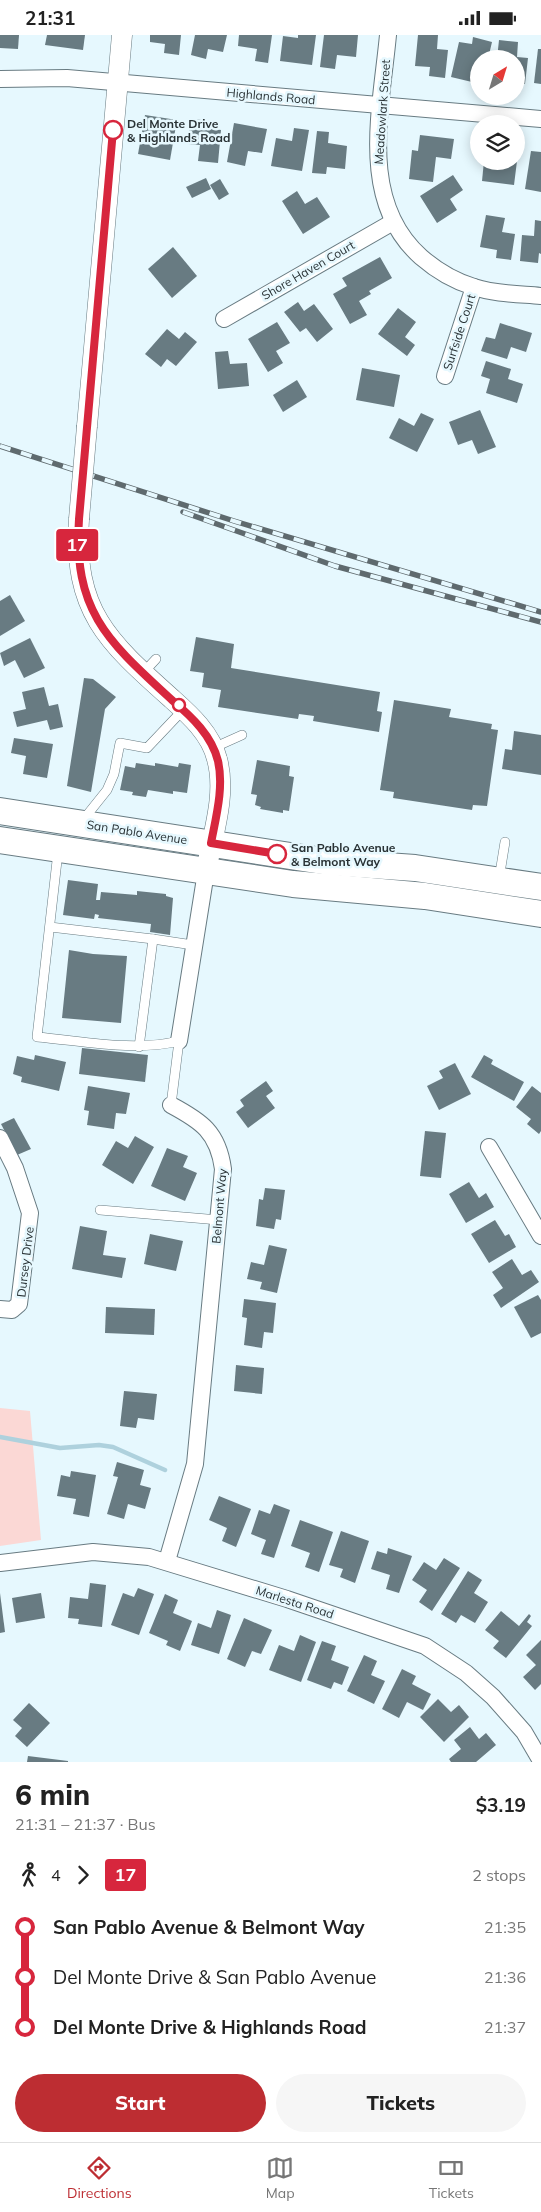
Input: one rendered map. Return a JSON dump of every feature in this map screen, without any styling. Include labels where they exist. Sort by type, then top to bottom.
[{"type":"main road","name":"San Pablo Avenue","points":[[0,811],[329,862],[414,868],[497,893],[541,914]]},
{"type":"main road","name":"San Pablo Avenue","points":[[0,840],[293,884],[409,894],[497,893],[541,887]]},
{"type":"street","name":"Belmont Way","points":[[122,35],[79,519],[78,564],[89,603],[109,637],[149,666],[183,710],[201,728],[213,748],[218,761],[220,781],[179,1041]]},
{"type":"street","name":"Meadowlark Street","points":[[388,35],[381,105],[378,167],[385,204],[392,221],[402,237],[429,264],[444,274],[474,287],[496,292],[541,296]]},
{"type":"street","name":"Highlands Road","points":[[0,84],[66,78],[541,119]]},
{"type":"street","name":"Shore Haven Court","points":[[224,319],[392,221]]},
{"type":"street","name":"Surfside Court","points":[[445,376],[474,287]]},
{"type":"street","name":"Belmont Way","points":[[167,1561],[195,1464],[223,1169],[218,1146],[198,1120],[171,1105]]},
{"type":"street","name":"Dursey Drive","points":[[0,1138],[15,1168],[30,1213],[21,1299],[17,1308],[12,1310],[0,1309]]},
{"type":"street","points":[[489,1147],[541,1236]]},
{"type":"street","name":"Dursey Drive","points":[[0,1300],[10,1300],[12,1297],[24,1199]]},
{"type":"street","name":"Marlesta Road","points":[[0,1563],[61,1554],[93,1552],[132,1554],[167,1561],[425,1646],[466,1673],[493,1697],[524,1732],[541,1761]]},
{"type":"lane","points":[[81,823],[108,790],[114,774],[120,743],[147,748],[183,710]]},
{"type":"lane","points":[[213,748],[242,735]]},
{"type":"lane","points":[[497,893],[505,842]]},
{"type":"lane","points":[[58,849],[37,1037],[139,1047],[163,1045],[179,1041]]},
{"type":"lane","points":[[50,927],[193,945]]},
{"type":"lane","points":[[139,1047],[153,939]]},
{"type":"lane","name":"Belmont Way","points":[[171,1105],[179,1041]]},
{"type":"lane","points":[[100,1210],[218,1220]]},
{"type":"shaded area","points":[[0,1408],[30,1411],[41,1540],[0,1546]]},
{"type":"building","points":[[0,35],[19,35],[18,49],[0,48]]},
{"type":"building","points":[[47,35],[85,35],[83,50],[45,45]]},
{"type":"building","points":[[150,35],[181,35],[179,55],[164,53],[165,44],[150,42]]},
{"type":"building","points":[[195,35],[227,35],[223,52],[208,49],[206,59],[191,55]]},
{"type":"building","points":[[239,35],[272,35],[268,63],[255,61],[257,49],[238,46]]},
{"type":"building","points":[[298,35],[316,35],[312,65],[280,61],[283,36],[298,38]]},
{"type":"building","points":[[324,35],[358,35],[356,57],[337,55],[335,69],[320,67]]},
{"type":"building","points":[[418,35],[438,35],[437,49],[448,50],[445,78],[429,76],[430,67],[415,66]]},
{"type":"building","points":[[473,37],[492,42],[490,50],[470,50],[470,82],[451,77],[459,42],[472,44]]},
{"type":"building","points":[[499,40],[518,42],[517,50],[498,50]]},
{"type":"building","points":[[538,49],[541,49],[541,84],[534,83]]},
{"type":"building","points":[[525,58],[528,58],[525,84]]},
{"type":"building","points":[[145,115],[177,120],[170,160],[138,154]]},
{"type":"building","points":[[190,119],[206,120],[205,128],[221,130],[218,163],[198,161],[200,145],[188,144]]},
{"type":"building","points":[[234,123],[267,129],[262,153],[248,151],[245,166],[227,162]]},
{"type":"building","points":[[294,128],[309,130],[302,171],[271,166],[276,138],[292,141]]},
{"type":"building","points":[[317,131],[329,132],[328,143],[347,146],[345,169],[327,167],[326,174],[312,173]]},
{"type":"building","points":[[420,135],[454,139],[451,159],[436,157],[433,182],[409,179],[412,150],[418,151]]},
{"type":"building","points":[[531,151],[541,152],[541,192],[525,189]]},
{"type":"building","points":[[483,170],[516,170],[514,185],[482,181]]},
{"type":"building","points":[[453,175],[463,190],[450,199],[457,210],[437,223],[420,196]]},
{"type":"building","points":[[206,178],[211,189],[192,198],[186,187]]},
{"type":"building","points":[[220,179],[229,194],[219,200],[210,185]]},
{"type":"building","points":[[297,191],[305,204],[317,197],[330,217],[303,234],[282,201]]},
{"type":"building","points":[[486,215],[505,218],[502,232],[515,234],[511,260],[496,258],[497,250],[480,247]]},
{"type":"building","points":[[535,220],[541,221],[541,254],[539,253],[538,263],[520,261],[522,235],[534,236]]},
{"type":"building","points":[[173,247],[197,276],[172,298],[148,269]]},
{"type":"building","points":[[380,257],[392,278],[369,291],[371,294],[359,301],[367,315],[350,324],[333,294],[347,286],[342,278]]},
{"type":"building","points":[[298,302],[304,311],[314,304],[333,329],[317,342],[306,328],[300,332],[284,312]]},
{"type":"building","points":[[398,308],[416,322],[405,337],[415,345],[407,356],[378,334]]},
{"type":"building","points":[[277,322],[290,343],[276,351],[283,363],[268,372],[248,339]]},
{"type":"building","points":[[500,323],[532,333],[526,352],[511,347],[507,359],[481,351],[486,337],[495,339]]},
{"type":"building","points":[[167,329],[179,339],[185,332],[197,342],[176,366],[167,359],[161,367],[145,354]]},
{"type":"building","points":[[228,351],[230,364],[247,363],[249,386],[218,389],[215,352]]},
{"type":"building","points":[[486,361],[511,369],[508,379],[523,384],[517,403],[486,393],[490,379],[481,376]]},
{"type":"building","points":[[362,368],[400,375],[394,407],[356,400]]},
{"type":"building","points":[[297,380],[307,397],[283,412],[273,395]]},
{"type":"building","points":[[480,410],[496,447],[478,454],[472,440],[458,445],[449,422]]},
{"type":"building","points":[[421,413],[434,419],[417,452],[389,438],[399,418],[414,426]]},
{"type":"building","points":[[10,595],[25,621],[0,636],[0,601]]},
{"type":"building","points":[[196,637],[234,644],[231,668],[380,692],[377,711],[382,712],[379,732],[313,721],[314,716],[299,714],[298,719],[218,707],[221,690],[202,687],[204,673],[190,671]]},
{"type":"building","points":[[30,638],[45,668],[24,678],[15,660],[4,666],[0,653]]},
{"type":"building","points":[[84,678],[93,679],[116,697],[105,709],[91,792],[67,786]]},
{"type":"building","points":[[44,687],[49,706],[58,704],[63,727],[50,730],[47,720],[17,727],[13,712],[26,709],[22,692]]},
{"type":"building","points":[[394,700],[451,709],[449,717],[492,724],[491,729],[498,730],[487,806],[473,805],[472,810],[393,798],[394,792],[380,790]]},
{"type":"building","points":[[514,731],[541,735],[541,775],[502,769],[505,749],[512,750]]},
{"type":"building","points":[[14,738],[53,744],[47,778],[23,774],[26,756],[11,753]]},
{"type":"building","points":[[257,760],[290,766],[289,776],[294,777],[289,811],[283,810],[283,813],[260,809],[261,807],[255,805],[257,795],[251,794]]},
{"type":"building","points":[[136,763],[155,766],[155,763],[178,767],[179,763],[191,765],[187,793],[173,791],[173,794],[148,790],[146,797],[132,795],[133,792],[120,790],[125,766],[135,768]]},
{"type":"building","points":[[68,880],[98,884],[96,900],[100,900],[101,892],[137,895],[137,891],[166,894],[166,896],[173,898],[170,935],[150,932],[151,924],[98,918],[99,915],[95,914],[94,919],[63,915]]},
{"type":"building","points":[[69,950],[93,954],[127,956],[121,1023],[62,1018]]},
{"type":"building","points":[[82,1048],[148,1055],[145,1082],[79,1074]]},
{"type":"building","points":[[35,1055],[66,1062],[59,1091],[21,1082],[22,1077],[13,1074],[17,1056],[34,1060]]},
{"type":"building","points":[[484,1055],[493,1060],[491,1064],[524,1082],[514,1101],[471,1077]]},
{"type":"building","points":[[455,1063],[471,1094],[439,1110],[427,1086],[443,1078],[439,1071]]},
{"type":"building","points":[[266,1081],[273,1091],[266,1096],[275,1108],[248,1128],[236,1112],[244,1106],[240,1100]]},
{"type":"building","points":[[88,1086],[130,1093],[126,1114],[116,1113],[114,1129],[87,1125],[89,1111],[84,1110]]},
{"type":"building","points":[[532,1086],[541,1093],[541,1131],[539,1134],[527,1124],[531,1119],[516,1107]]},
{"type":"building","points":[[14,1118],[31,1149],[17,1155],[1,1124]]},
{"type":"building","points":[[425,1131],[446,1133],[441,1178],[420,1176]]},
{"type":"building","points":[[135,1136],[154,1147],[133,1184],[102,1165],[116,1141],[128,1148]]},
{"type":"building","points":[[167,1148],[188,1156],[183,1167],[197,1173],[185,1201],[151,1186]]},
{"type":"building","points":[[469,1182],[479,1198],[486,1193],[494,1207],[466,1223],[449,1194]]},
{"type":"building","points":[[265,1188],[285,1190],[281,1220],[276,1219],[274,1229],[256,1226],[259,1199],[263,1200]]},
{"type":"building","points":[[495,1220],[505,1236],[509,1234],[516,1247],[489,1263],[471,1234]]},
{"type":"building","points":[[80,1226],[107,1231],[103,1255],[126,1258],[122,1278],[72,1269]]},
{"type":"building","points":[[150,1234],[183,1241],[176,1271],[144,1264]]},
{"type":"building","points":[[269,1245],[287,1249],[277,1293],[260,1289],[262,1282],[247,1279],[251,1262],[264,1265]]},
{"type":"building","points":[[512,1259],[522,1275],[531,1270],[539,1282],[501,1308],[493,1295],[503,1288],[492,1272]]},
{"type":"building","points":[[538,1295],[541,1300],[541,1333],[531,1338],[514,1307]]},
{"type":"building","points":[[244,1299],[276,1303],[273,1333],[264,1332],[262,1348],[244,1345],[247,1318],[242,1317]]},
{"type":"building","points":[[106,1307],[155,1309],[154,1335],[105,1333]]},
{"type":"building","points":[[236,1365],[264,1368],[262,1394],[234,1391]]},
{"type":"building","points":[[124,1391],[157,1394],[154,1420],[138,1418],[136,1428],[120,1426]]},
{"type":"building","points":[[117,1462],[144,1470],[140,1485],[151,1488],[145,1509],[128,1504],[124,1519],[107,1514],[118,1477],[113,1476]]},
{"type":"building","points":[[71,1471],[96,1475],[89,1517],[73,1514],[76,1499],[57,1496],[61,1475],[70,1477]]},
{"type":"building","points":[[219,1496],[251,1509],[236,1547],[222,1541],[227,1528],[209,1520]]},
{"type":"building","points":[[274,1504],[290,1510],[274,1558],[261,1554],[266,1540],[251,1534],[259,1510],[270,1514]]},
{"type":"building","points":[[300,1520],[333,1532],[319,1572],[305,1567],[310,1553],[291,1546]]},
{"type":"building","points":[[341,1531],[369,1541],[355,1583],[340,1577],[343,1569],[329,1565]]},
{"type":"building","points":[[388,1548],[412,1556],[399,1593],[386,1589],[390,1575],[371,1569],[377,1551],[387,1554]]},
{"type":"building","points":[[444,1558],[460,1568],[432,1611],[419,1602],[427,1590],[412,1580],[424,1562],[436,1570]]},
{"type":"building","points":[[468,1571],[482,1580],[474,1593],[488,1602],[475,1623],[461,1615],[456,1623],[441,1614]]},
{"type":"building","points":[[90,1583],[106,1585],[102,1627],[78,1624],[79,1619],[68,1618],[70,1597],[88,1599]]},
{"type":"building","points":[[138,1588],[154,1594],[139,1635],[111,1625],[123,1593],[134,1597]]},
{"type":"building","points":[[0,1593],[5,1632],[0,1633]]},
{"type":"building","points":[[41,1593],[45,1618],[16,1623],[12,1598]]},
{"type":"building","points":[[165,1594],[178,1600],[173,1613],[192,1621],[180,1651],[166,1645],[168,1641],[149,1633]]},
{"type":"building","points":[[217,1610],[231,1615],[219,1654],[191,1645],[198,1623],[211,1628]]},
{"type":"building","points":[[501,1611],[519,1626],[529,1614],[531,1616],[527,1622],[532,1626],[506,1658],[493,1648],[499,1641],[485,1630]]},
{"type":"building","points":[[244,1618],[272,1630],[261,1654],[252,1651],[245,1667],[227,1659]]},
{"type":"building","points":[[300,1635],[316,1642],[301,1682],[269,1670],[279,1645],[294,1651]]},
{"type":"building","points":[[541,1640],[541,1684],[535,1690],[523,1677],[536,1665],[526,1655]]},
{"type":"building","points":[[322,1641],[336,1646],[331,1660],[349,1667],[342,1685],[334,1682],[331,1689],[307,1680]]},
{"type":"building","points":[[364,1655],[377,1661],[371,1675],[385,1681],[374,1704],[347,1691]]},
{"type":"building","points":[[402,1669],[416,1676],[412,1684],[431,1694],[423,1710],[407,1702],[399,1718],[382,1709]]},
{"type":"building","points":[[438,1699],[451,1712],[459,1705],[469,1717],[444,1742],[420,1717]]},
{"type":"building","points":[[29,1703],[50,1723],[27,1747],[15,1736],[22,1728],[13,1720]]},
{"type":"building","points":[[470,1727],[479,1739],[486,1733],[496,1745],[476,1762],[451,1762],[449,1759],[461,1749],[454,1740]]},
{"type":"building","points":[[28,1756],[68,1761],[68,1762],[27,1762]]},
{"type":"waterway","points":[[0,1437],[60,1448],[99,1445],[113,1447],[165,1470]]},
{"type":"railway","points":[[0,446],[234,521],[541,612]]},
{"type":"railway","points":[[183,512],[335,566],[541,622]]},
{"type":"bus line","name":"17","points":[[113,130],[79,519],[77,547],[80,572],[89,603],[96,618],[113,643],[201,728],[213,748],[218,761],[220,781],[216,822],[211,843],[277,854]]},
{"type":"place","name":"Del Monte Drive & Highlands Road","points":[[113,130]]},
{"type":"place","name":"San Pablo Avenue & Belmont Way","points":[[277,854]]}]
